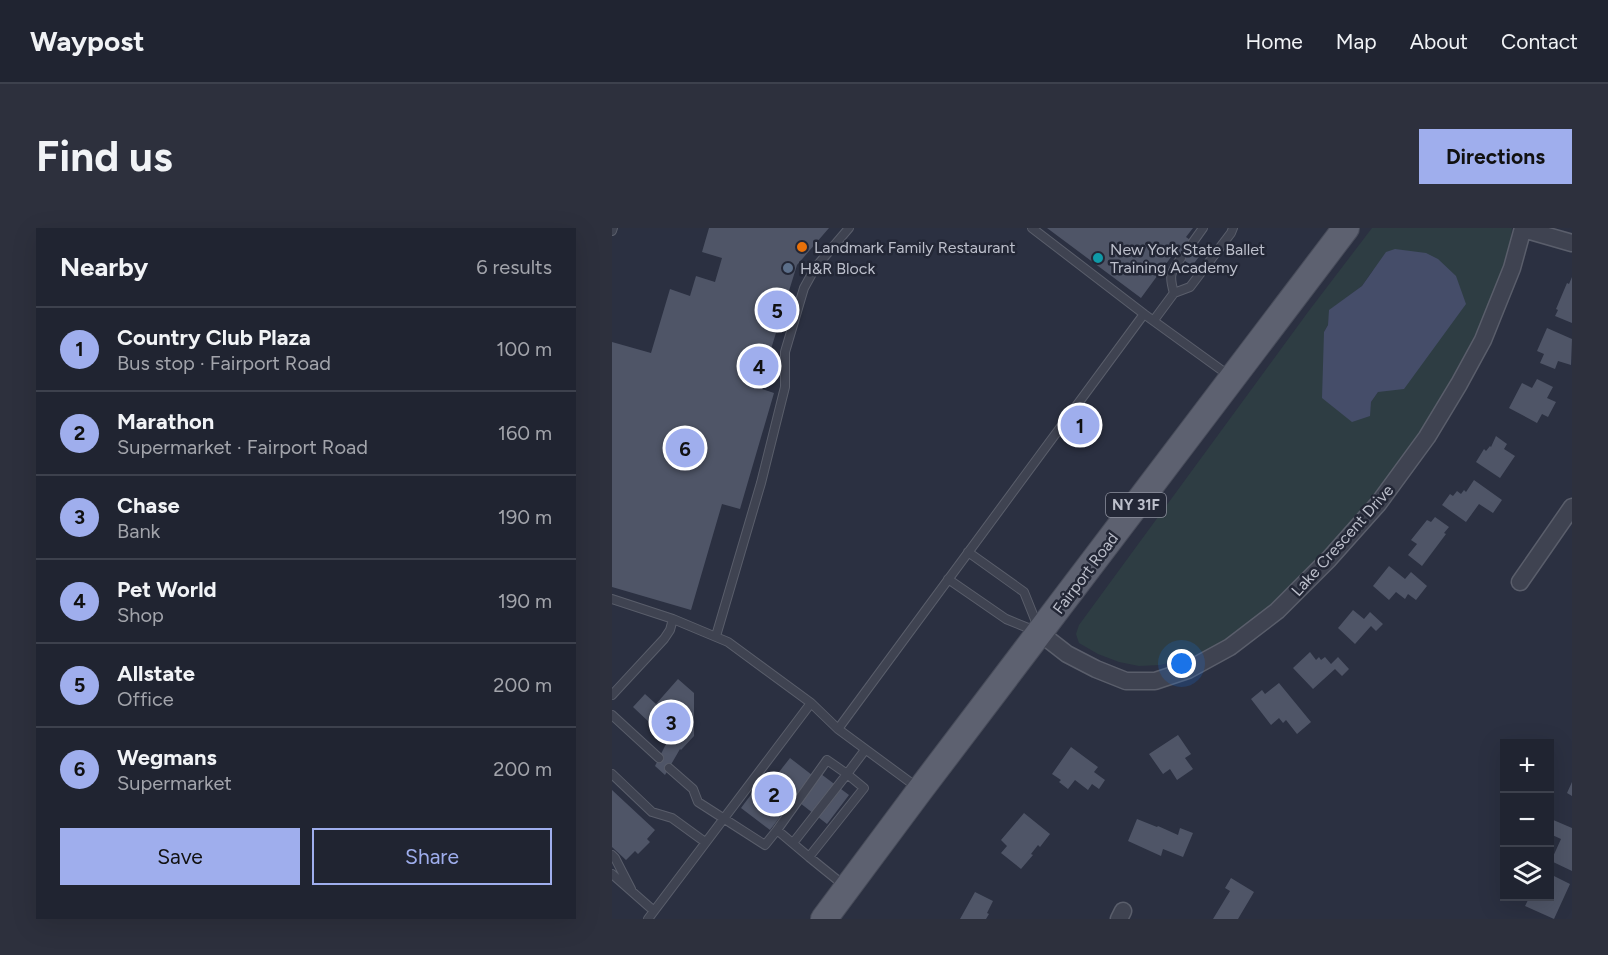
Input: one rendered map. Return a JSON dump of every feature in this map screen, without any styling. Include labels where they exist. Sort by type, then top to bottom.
[{"type":"main road","name":"Fairport Road","points":[[824,919],[1346,228]]},
{"type":"street","points":[[1523,229],[1572,243]]},
{"type":"street","name":"Lake Crescent Drive","points":[[1040,633],[1067,654],[1096,669],[1126,681],[1155,681],[1188,670],[1230,647],[1277,611],[1329,559],[1378,504],[1427,438],[1483,340],[1512,268],[1523,229]]},
{"type":"street","points":[[1521,582],[1572,507]]},
{"type":"lane","points":[[716,636],[761,483],[785,387],[785,352],[804,288],[815,268],[849,228]]},
{"type":"lane","points":[[1032,228],[1144,314],[1233,378]]},
{"type":"lane","points":[[1193,242],[1203,228]]},
{"type":"lane","points":[[1154,320],[1174,293],[1190,287],[1233,228]]},
{"type":"lane","points":[[1174,293],[1170,280],[1172,270],[1180,258]]},
{"type":"lane","points":[[838,729],[1144,314]]},
{"type":"lane","points":[[968,552],[1024,592],[1040,633]]},
{"type":"lane","points":[[948,579],[1006,619],[1040,633]]},
{"type":"lane","points":[[612,599],[673,619],[728,642],[811,703],[838,729],[920,790]]},
{"type":"lane","points":[[612,694],[664,639],[673,619]]},
{"type":"lane","points":[[648,919],[811,703]]},
{"type":"lane","points":[[612,715],[659,758]]},
{"type":"lane","points":[[793,843],[865,750]]},
{"type":"lane","points":[[669,768],[693,789],[698,802],[765,845],[827,760],[864,788],[809,857]]},
{"type":"lane","points":[[612,774],[652,812],[672,818],[705,842]]},
{"type":"lane","points":[[777,830],[847,889]]},
{"type":"lane","points":[[612,855],[633,892]]},
{"type":"lane","points":[[612,874],[654,911]]},
{"type":"shaded area","points":[[1372,228],[1512,228],[1509,253],[1480,326],[1407,454],[1359,515],[1284,595],[1235,634],[1196,656],[1160,665],[1139,666],[1119,662],[1079,643],[1076,634],[1079,625]],"holes":[[[1373,270],[1378,392],[1371,402],[1369,416],[1324,332],[1328,325],[1330,310],[1362,286]]]},
{"type":"water","points":[[1395,249],[1426,253],[1438,259],[1456,276],[1466,304],[1404,389],[1378,392],[1371,402],[1370,416],[1352,422],[1322,398],[1324,332],[1328,325],[1329,310],[1362,286],[1386,252]]},
{"type":"building","points":[[709,228],[829,228],[797,265],[759,388],[774,393],[740,509],[722,504],[691,610],[612,587],[612,342],[651,353],[670,289],[690,296],[696,276],[715,282],[722,258],[702,252]]},
{"type":"building","points":[[1047,228],[1193,228],[1186,237],[1204,250],[1192,266],[1174,253],[1141,298]]},
{"type":"building","points":[[1572,277],[1572,323],[1555,316],[1567,283],[1569,284]]},
{"type":"building","points":[[1547,328],[1572,339],[1571,365],[1558,361],[1555,369],[1540,363],[1544,354],[1537,351]]},
{"type":"building","points":[[1537,379],[1553,387],[1547,398],[1556,402],[1548,417],[1542,414],[1537,423],[1509,408],[1522,383],[1532,388]]},
{"type":"building","points":[[1496,436],[1507,444],[1504,449],[1515,456],[1500,478],[1476,462],[1484,449],[1486,451],[1491,447]]},
{"type":"building","points":[[1474,480],[1502,500],[1493,513],[1479,504],[1466,522],[1442,505],[1450,494],[1453,496],[1457,491],[1461,494],[1464,490],[1466,492]]},
{"type":"building","points":[[1435,517],[1449,527],[1422,566],[1408,555],[1417,544],[1411,540],[1427,520],[1431,522]]},
{"type":"building","points":[[1389,566],[1405,579],[1411,572],[1427,586],[1416,600],[1408,594],[1405,599],[1396,592],[1389,600],[1373,586]]},
{"type":"building","points":[[1353,610],[1364,619],[1370,612],[1383,624],[1376,631],[1371,626],[1355,644],[1338,628]]},
{"type":"building","points":[[1310,652],[1316,660],[1319,657],[1321,660],[1325,657],[1331,664],[1338,657],[1349,669],[1342,676],[1335,669],[1313,689],[1293,668]]},
{"type":"building","points":[[678,679],[694,693],[694,736],[680,749],[665,775],[655,766],[668,740],[633,707],[645,694],[656,704]]},
{"type":"building","points":[[1279,683],[1311,722],[1297,734],[1286,720],[1283,723],[1279,718],[1271,725],[1251,699],[1262,690],[1265,694]]},
{"type":"building","points":[[1178,735],[1191,754],[1185,758],[1193,769],[1177,780],[1170,769],[1163,774],[1149,754]]},
{"type":"building","points":[[1071,747],[1098,767],[1094,772],[1105,780],[1099,789],[1092,784],[1088,790],[1075,780],[1068,789],[1052,774]]},
{"type":"building","points":[[790,758],[812,775],[770,830],[741,808],[765,776],[772,781]]},
{"type":"building","points":[[821,774],[849,795],[827,824],[800,803]]},
{"type":"building","points":[[1572,782],[1572,796],[1567,793]]},
{"type":"building","points":[[612,790],[655,830],[647,839],[650,842],[638,854],[635,851],[626,860],[612,847]]},
{"type":"building","points":[[1024,813],[1050,834],[1040,847],[1038,845],[1021,869],[1001,853],[1007,846],[1001,840]]},
{"type":"building","points":[[1137,819],[1178,835],[1180,828],[1193,833],[1183,857],[1163,849],[1161,856],[1128,841]]},
{"type":"building","points":[[1554,820],[1572,828],[1572,871],[1554,862],[1554,854],[1561,839],[1554,836]]},
{"type":"building","points":[[1554,876],[1570,884],[1554,919],[1525,906],[1528,901],[1554,901]]},
{"type":"building","points":[[1231,878],[1254,892],[1238,919],[1213,919],[1230,891],[1225,888]]},
{"type":"building","points":[[975,892],[993,901],[987,913],[989,914],[986,919],[960,919]]},
{"type":"place","name":"Landmark Family Restaurant","points":[[802,247]]},
{"type":"place","name":"New York State Ballet Training Academy","points":[[1098,258]]},
{"type":"place","name":"H&R Block","points":[[788,268]]},
{"type":"place","name":"Allstate","points":[[777,310]]},
{"type":"place","name":"Pet World","points":[[759,366]]},
{"type":"place","name":"Country Club Plaza","points":[[1080,425]]},
{"type":"place","name":"Wegmans","points":[[685,448]]},
{"type":"place","name":"Chase","points":[[671,722]]},
{"type":"place","name":"Marathon","points":[[774,794]]}]
